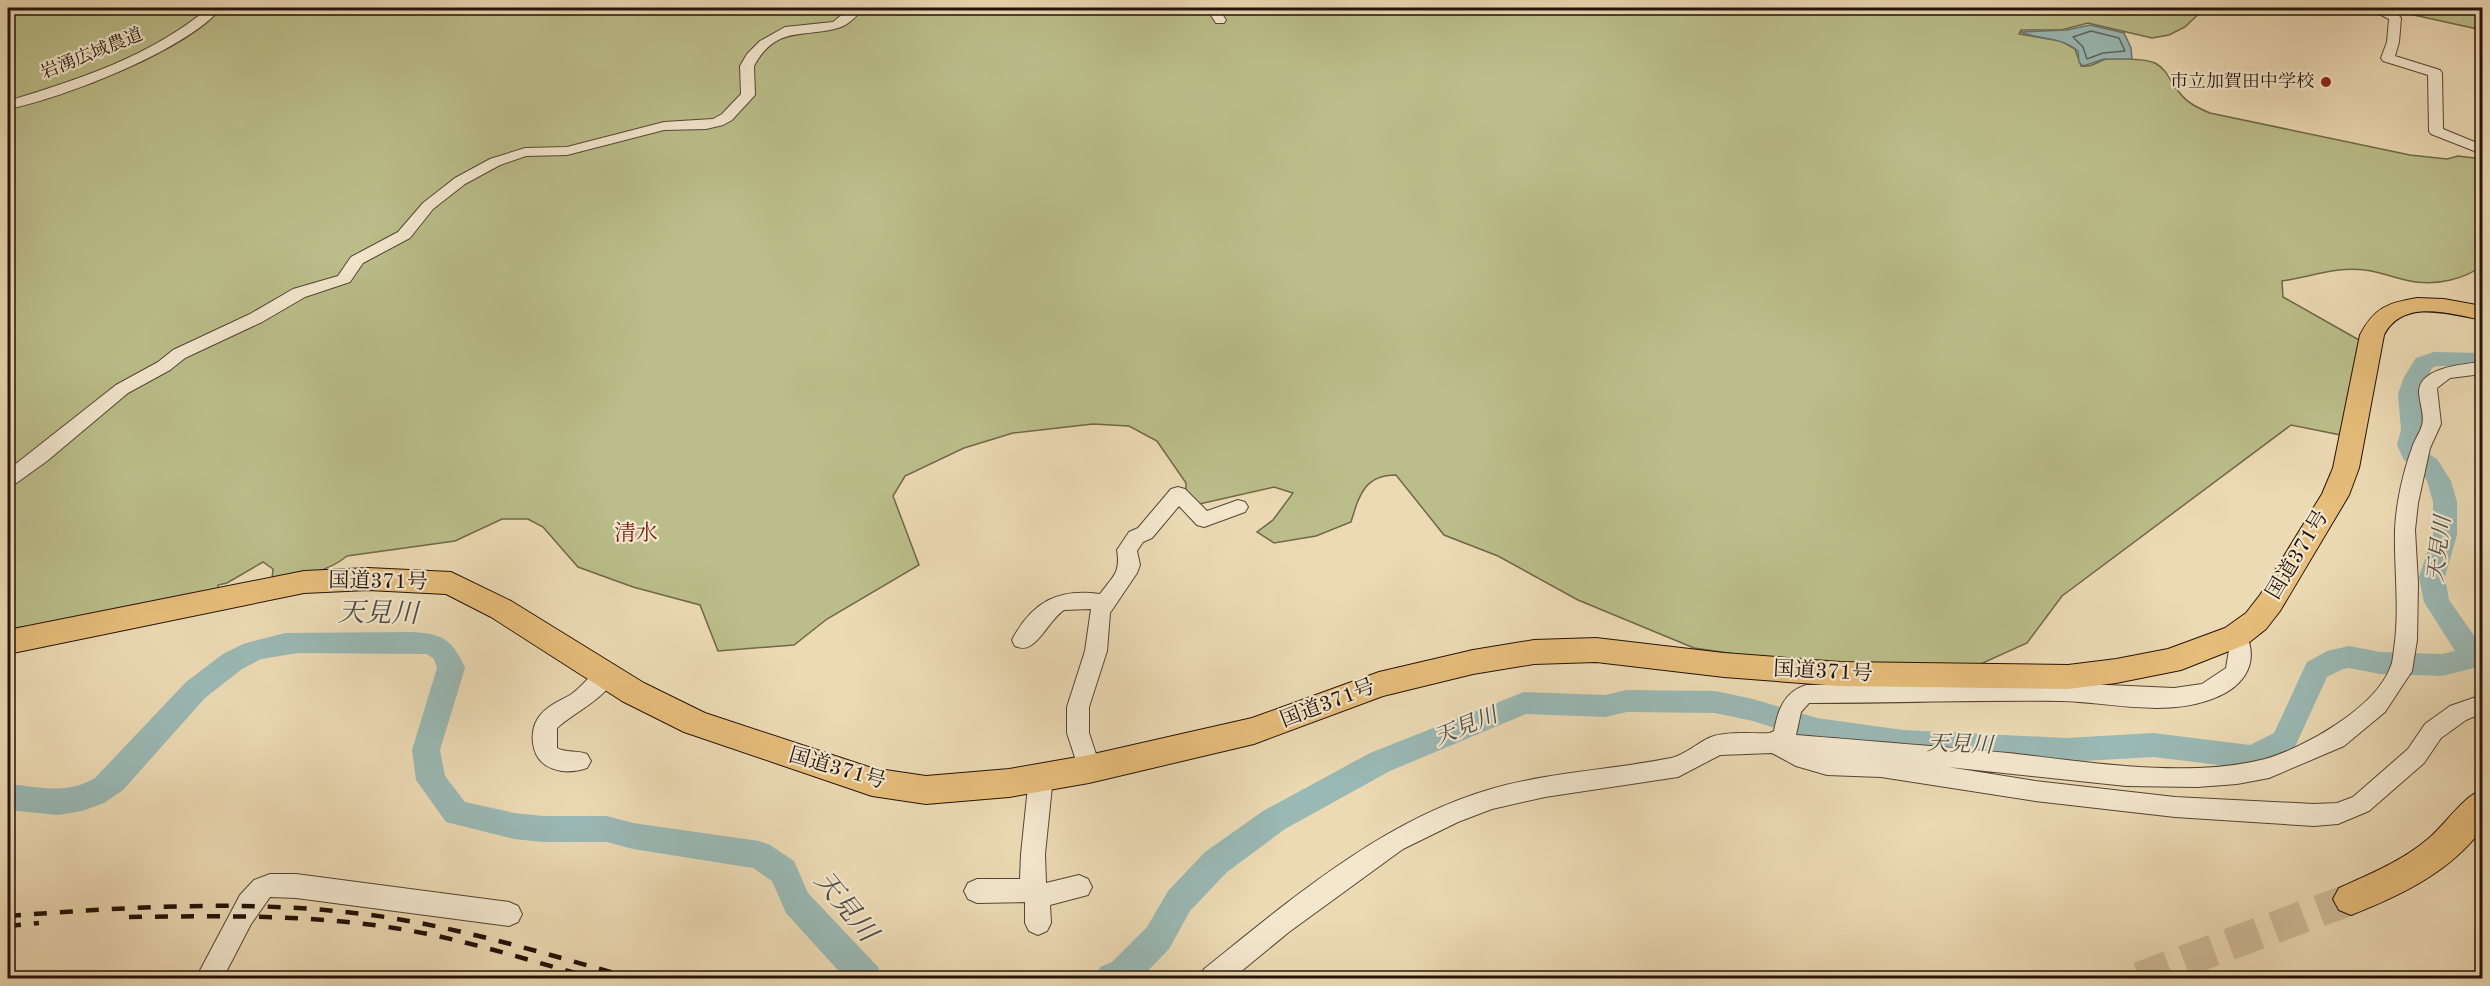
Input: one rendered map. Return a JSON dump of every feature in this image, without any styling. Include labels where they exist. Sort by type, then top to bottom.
[{"type":"highway","name":"国道371号","points":[[8,642],[304,582],[368,579],[451,583],[501,609],[633,692],[695,723],[872,782],[926,790],[1009,783],[1089,769],[1254,731],[1379,684],[1473,662],[1534,652],[1596,650],[1724,665],[1840,674],[2068,677],[2170,661],[2236,636],[2256,621],[2270,603],[2335,495],[2346,468],[2372,335],[2379,321],[2396,310],[2409,306],[2453,307],[2482,313]]},
{"type":"highway","points":[[2351,899],[2402,877],[2441,852],[2482,804]]},
{"type":"street","name":"岩湧広域農道","points":[[8,105],[64,87],[134,58],[191,28],[215,8]]},
{"type":"street","points":[[8,478],[40,456],[122,389],[164,366],[180,354],[256,318],[299,292],[344,279],[357,260],[404,235],[428,206],[466,177],[495,162],[525,152],[567,151],[664,126],[706,125],[718,122],[727,117],[748,95],[747,66],[752,57],[765,44],[790,30],[837,25],[857,8]]},
{"type":"street","points":[[1212,8],[1220,20]]},
{"type":"street","points":[[2373,8],[2391,14],[2394,18],[2393,42],[2388,58],[2435,73],[2436,131],[2482,150]]},
{"type":"street","points":[[2468,8],[2482,12]]},
{"type":"street","points":[[1213,978],[1280,924],[1394,841],[1449,815],[1491,799],[1545,786],[1663,771],[1678,767],[1717,745],[1779,740],[2126,776],[2237,774],[2269,768],[2336,739],[2358,723],[2385,697],[2402,664],[2408,583],[2405,530],[2408,503],[2421,448],[2432,424],[2427,396],[2432,382],[2444,374],[2482,368]]},
{"type":"street","points":[[1089,769],[1078,733],[1077,707],[1096,651],[1100,611],[1130,566],[1127,550],[1136,537],[1144,533],[1178,494],[1204,520],[1238,507]]},
{"type":"street","points":[[1023,640],[1057,602],[1076,598],[1109,597],[1137,585]]},
{"type":"street","points":[[1779,740],[1793,704],[1806,694],[1934,691],[2192,696],[2214,690],[2237,671],[2240,650],[2236,636]]},
{"type":"street","points":[[579,761],[559,761],[546,753],[544,736],[546,724],[564,708],[579,701],[606,675]]},
{"type":"street","points":[[1779,740],[1804,759],[1827,765],[1881,767],[2035,791],[2175,807],[2314,815],[2338,813],[2361,804],[2416,756],[2433,731],[2458,713],[2482,704]]},
{"type":"street","points":[[1038,923],[1034,854],[1041,777]]},
{"type":"street","points":[[209,978],[248,905],[257,892],[266,886],[296,886],[509,914]]},
{"type":"street","points":[[977,891],[1035,893],[1080,886]]},
{"type":"green space","points":[[8,8],[2205,8],[2185,27],[2169,35],[2152,38],[2088,23],[2061,30],[2021,30],[2019,34],[2061,41],[2075,49],[2081,66],[2090,66],[2103,60],[2113,59],[2155,63],[2163,69],[2186,99],[2210,113],[2410,155],[2447,159],[2458,156],[2482,159],[2482,266],[2459,278],[2433,283],[2410,281],[2355,269],[2282,281],[2283,297],[2359,340],[2351,381],[2346,436],[2291,425],[2062,596],[2027,643],[1974,667],[1791,662],[1694,648],[1578,600],[1498,556],[1444,535],[1396,475],[1377,479],[1364,489],[1351,522],[1316,536],[1274,543],[1257,532],[1273,520],[1293,493],[1274,487],[1186,507],[1186,483],[1157,441],[1129,426],[1093,424],[1013,433],[964,448],[905,476],[893,496],[919,565],[827,619],[794,645],[718,651],[700,605],[633,587],[578,567],[543,527],[528,519],[502,519],[455,541],[347,556],[330,567],[302,575],[272,579],[273,569],[263,562],[227,583],[218,585],[218,590],[88,618],[8,629]]},
{"type":"green space","points":[[2382,8],[2482,8],[2482,30]]},
{"type":"water","points":[[2090,25],[2124,33],[2131,48],[2132,59],[2104,59],[2083,66],[2079,62],[2078,51],[2071,46],[2020,32],[2067,30]]},
{"type":"waterway","name":"天見川","points":[[1112,978],[1124,973],[1158,938],[1179,901],[1216,862],[1274,820],[1380,762],[1524,703],[1605,706],[1627,701],[1715,702],[1753,710],[1817,730],[1903,742],[2066,750],[2153,745],[2252,757],[2284,741],[2317,670],[2337,659],[2349,657],[2380,663],[2442,665],[2468,659],[2469,647],[2437,602],[2432,577],[2445,535],[2445,502],[2439,481],[2429,465],[2412,454],[2409,445],[2412,430],[2409,394],[2415,377],[2424,363],[2434,359],[2482,360]]},
{"type":"waterway","name":"天見川","points":[[8,797],[58,802],[94,794],[112,781],[162,724],[196,690],[214,674],[252,651],[273,645],[298,643],[411,642],[430,644],[444,652],[451,668],[426,750],[431,780],[456,813],[514,826],[543,829],[607,829],[633,836],[759,855],[783,871],[797,903],[866,978]]},
{"type":"tunnel","points":[[2139,978],[2351,899]]},
{"type":"railway","points":[[8,916],[190,906],[326,910],[404,920],[437,927],[503,942],[632,978]]},
{"type":"railway","points":[[129,917],[262,917],[361,923],[419,932],[593,978]]},
{"type":"railway","points":[[8,926],[39,923]]},
{"type":"place","name":"市立加賀田中学校","points":[[2326,82]]},
{"type":"district","name":"清水","points":[[636,534]]}]
